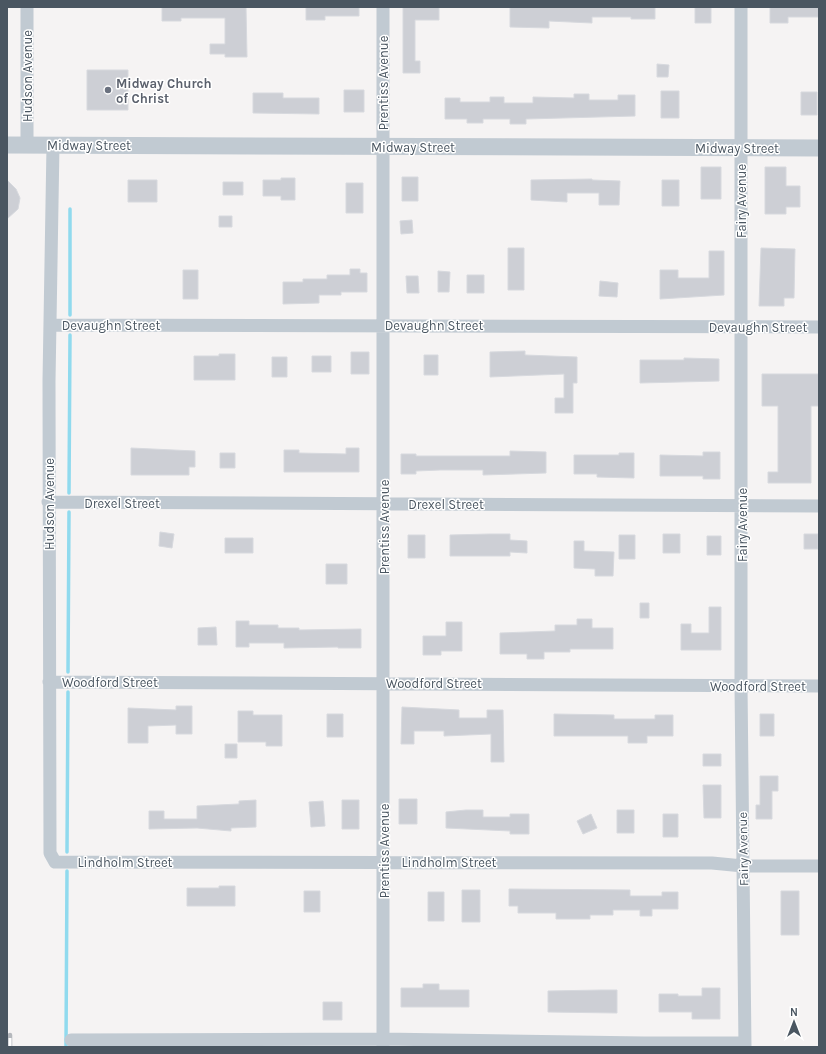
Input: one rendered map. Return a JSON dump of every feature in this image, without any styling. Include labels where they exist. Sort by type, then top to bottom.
[{"type":"street","name":"Hudson Avenue","points":[[27,7],[28,145]]},
{"type":"street","name":"Prentiss Avenue","points":[[383,7],[383,1043]]},
{"type":"street","name":"Fairy Avenue","points":[[741,7],[741,686],[745,1045]]},
{"type":"street","name":"Midway Street","points":[[7,145],[819,148]]},
{"type":"street","name":"Hudson Avenue","points":[[53,145],[48,502],[50,853],[55,862]]},
{"type":"street","name":"Devaughn Street","points":[[50,325],[819,327]]},
{"type":"street","name":"Drexel Street","points":[[48,502],[819,506]]},
{"type":"street","name":"Woodford Street","points":[[49,682],[819,686]]},
{"type":"street","name":"Lindholm Street","points":[[55,862],[704,862],[743,866],[819,866]]},
{"type":"street","points":[[70,1040],[383,1043],[644,1043],[745,1045]]},
{"type":"building","points":[[162,7],[246,7],[247,57],[225,57],[225,54],[210,54],[210,44],[225,44],[225,18],[181,18],[181,21],[162,21]]},
{"type":"building","points":[[306,7],[359,7],[359,16],[325,16],[325,20],[306,20]]},
{"type":"building","points":[[403,7],[439,7],[439,20],[415,20],[415,61],[420,61],[420,73],[403,73]]},
{"type":"building","points":[[510,7],[655,7],[655,19],[631,19],[631,17],[592,17],[592,23],[549,21],[549,28],[510,27]]},
{"type":"building","points":[[695,7],[711,7],[711,23],[695,23]]},
{"type":"building","points":[[770,7],[819,7],[819,17],[788,17],[788,23],[770,23]]},
{"type":"building","points":[[657,64],[669,65],[668,77],[657,77]]},
{"type":"building","name":"Midway Church of Christ","points":[[87,70],[128,70],[128,110],[87,110]]},
{"type":"building","points":[[344,90],[364,90],[364,112],[344,112]]},
{"type":"building","points":[[661,91],[679,91],[679,118],[661,118]]},
{"type":"building","points":[[801,92],[817,92],[817,115],[801,115]]},
{"type":"building","points":[[253,93],[283,93],[283,98],[319,98],[319,114],[253,113]]},
{"type":"building","points":[[574,94],[589,94],[589,100],[618,100],[618,95],[635,95],[635,116],[526,119],[526,124],[510,124],[510,119],[483,119],[483,123],[467,123],[467,119],[445,119],[445,98],[460,98],[460,102],[490,102],[490,97],[504,97],[504,103],[533,103],[533,97],[574,98]]},
{"type":"building","points":[[701,167],[721,167],[721,199],[701,199]]},
{"type":"building","points":[[765,167],[786,167],[786,186],[800,186],[800,207],[786,207],[786,214],[765,214]]},
{"type":"building","points":[[402,177],[418,177],[418,201],[402,201]]},
{"type":"building","points":[[281,178],[295,178],[295,200],[281,200],[281,196],[263,196],[263,180],[281,180]]},
{"type":"building","points":[[592,179],[620,181],[619,205],[599,205],[599,193],[567,193],[567,202],[531,200],[531,180]]},
{"type":"building","points":[[7,180],[16,189],[20,198],[18,209],[7,219]]},
{"type":"building","points":[[128,180],[157,180],[157,202],[128,202]]},
{"type":"building","points":[[662,180],[679,180],[679,206],[662,206]]},
{"type":"building","points":[[223,182],[243,182],[243,195],[223,195]]},
{"type":"building","points":[[346,183],[363,183],[363,213],[346,213]]},
{"type":"building","points":[[219,216],[232,216],[232,227],[219,227]]},
{"type":"building","points":[[412,220],[413,233],[401,234],[400,221]]},
{"type":"building","points":[[508,248],[524,248],[524,290],[508,290]]},
{"type":"building","points":[[761,248],[795,249],[794,298],[784,298],[784,306],[759,306]]},
{"type":"building","points":[[709,251],[724,251],[724,295],[660,299],[660,270],[678,270],[678,278],[709,278]]},
{"type":"building","points":[[350,269],[360,269],[360,273],[367,273],[367,292],[341,292],[341,295],[319,295],[319,303],[283,304],[283,282],[303,282],[303,279],[327,279],[327,275],[350,275]]},
{"type":"building","points":[[183,270],[198,270],[198,299],[183,299]]},
{"type":"building","points":[[438,271],[450,272],[449,292],[438,292]]},
{"type":"building","points":[[467,275],[484,275],[484,293],[467,293]]},
{"type":"building","points":[[406,276],[418,276],[419,293],[407,293]]},
{"type":"building","points":[[600,281],[618,283],[617,297],[599,296]]},
{"type":"building","points":[[525,351],[525,355],[577,357],[577,383],[573,383],[573,413],[555,413],[555,398],[564,398],[564,374],[490,377],[490,352]]},
{"type":"building","points":[[351,352],[369,352],[369,374],[351,374]]},
{"type":"building","points":[[219,354],[235,354],[235,380],[194,380],[194,356],[219,356]]},
{"type":"building","points":[[424,355],[438,355],[438,375],[424,375]]},
{"type":"building","points":[[312,356],[331,356],[331,372],[312,372]]},
{"type":"building","points":[[272,357],[287,357],[287,377],[272,377]]},
{"type":"building","points":[[684,358],[719,359],[719,381],[640,383],[640,360],[684,360]]},
{"type":"building","points":[[762,374],[819,374],[819,406],[811,406],[811,483],[768,483],[768,472],[778,472],[778,406],[762,406]]},
{"type":"building","points":[[131,448],[195,451],[195,467],[189,467],[189,475],[131,475]]},
{"type":"building","points":[[346,448],[359,448],[359,472],[284,472],[284,450],[299,450],[299,453],[346,454]]},
{"type":"building","points":[[510,451],[546,452],[546,473],[483,475],[483,470],[440,470],[416,471],[416,474],[401,474],[401,454],[416,454],[416,456],[510,456]]},
{"type":"building","points":[[703,452],[720,452],[720,479],[703,479],[703,476],[660,476],[660,455],[703,456]]},
{"type":"building","points":[[220,453],[235,453],[235,468],[220,468]]},
{"type":"building","points":[[619,453],[634,453],[634,478],[597,477],[597,474],[574,474],[574,455],[619,455]]},
{"type":"building","points":[[160,532],[174,534],[172,548],[159,546]]},
{"type":"building","points":[[510,534],[510,540],[527,541],[527,553],[510,552],[510,556],[450,556],[450,535]]},
{"type":"building","points":[[663,534],[680,534],[680,553],[663,553]]},
{"type":"building","points":[[804,534],[818,534],[818,549],[804,549]]},
{"type":"building","points":[[408,535],[425,535],[425,558],[408,558]]},
{"type":"building","points":[[619,535],[635,535],[635,559],[619,559]]},
{"type":"building","points":[[707,536],[721,536],[721,555],[707,555]]},
{"type":"building","points":[[225,538],[253,538],[253,553],[225,553]]},
{"type":"building","points":[[574,541],[584,541],[584,551],[614,552],[613,576],[595,576],[595,569],[574,568]]},
{"type":"building","points":[[326,564],[347,564],[347,584],[326,584]]},
{"type":"building","points":[[640,603],[649,603],[649,618],[640,618]]},
{"type":"building","points":[[709,607],[721,607],[721,650],[681,650],[681,624],[691,624],[691,633],[709,633]]},
{"type":"building","points":[[577,619],[592,619],[592,628],[613,628],[613,649],[570,649],[570,652],[544,652],[544,659],[527,659],[527,654],[500,654],[500,633],[555,631],[555,625],[577,625]]},
{"type":"building","points":[[236,621],[249,621],[249,625],[278,625],[278,628],[299,628],[299,630],[361,629],[361,648],[284,648],[284,643],[249,643],[249,647],[236,647]]},
{"type":"building","points":[[446,622],[462,622],[462,651],[441,651],[441,655],[423,655],[423,636],[446,636]]},
{"type":"building","points":[[216,627],[217,645],[198,645],[198,628]]},
{"type":"building","points":[[176,706],[192,706],[192,734],[176,734],[176,725],[148,726],[148,743],[128,743],[128,708],[176,710]]},
{"type":"building","points":[[402,707],[459,710],[459,718],[487,718],[487,710],[503,710],[504,762],[491,762],[491,734],[444,736],[444,731],[414,731],[414,744],[401,744]]},
{"type":"building","points":[[238,711],[253,711],[253,715],[282,715],[282,746],[266,746],[266,742],[238,742]]},
{"type":"building","points":[[327,714],[343,714],[343,737],[327,737]]},
{"type":"building","points":[[554,714],[614,715],[614,719],[655,719],[655,715],[673,715],[673,736],[647,736],[647,743],[628,743],[628,736],[554,736]]},
{"type":"building","points":[[760,714],[774,714],[774,736],[760,736]]},
{"type":"building","points":[[225,744],[237,744],[237,758],[225,758]]},
{"type":"building","points":[[703,754],[721,754],[721,766],[703,766]]},
{"type":"building","points":[[760,776],[778,776],[778,791],[772,791],[772,819],[756,819],[756,805],[760,805]]},
{"type":"building","points":[[703,785],[721,785],[721,818],[704,818]]},
{"type":"building","points":[[399,799],[417,799],[417,824],[399,824]]},
{"type":"building","points":[[256,800],[256,827],[231,828],[231,831],[197,828],[149,829],[149,811],[164,811],[164,819],[197,819],[197,806],[239,804],[239,801]]},
{"type":"building","points":[[342,800],[359,800],[359,829],[342,829]]},
{"type":"building","points":[[323,801],[325,826],[311,827],[309,802]]},
{"type":"building","points":[[483,810],[483,817],[510,817],[510,814],[529,814],[529,834],[510,834],[510,831],[446,828],[446,812]]},
{"type":"building","points":[[617,810],[634,810],[634,833],[617,833]]},
{"type":"building","points":[[591,814],[597,828],[583,834],[577,821]]},
{"type":"building","points":[[663,814],[678,814],[678,837],[663,837]]},
{"type":"building","points":[[219,886],[235,886],[235,906],[187,906],[187,888],[219,888]]},
{"type":"building","points":[[509,889],[630,890],[630,896],[662,896],[662,892],[678,892],[678,909],[652,909],[652,916],[640,916],[640,910],[613,910],[613,915],[590,915],[590,919],[556,919],[556,913],[518,913],[518,906],[509,906]]},
{"type":"building","points":[[462,890],[480,890],[480,922],[462,922]]},
{"type":"building","points":[[304,891],[320,891],[320,912],[304,912]]},
{"type":"building","points":[[781,891],[799,891],[799,935],[781,935]]},
{"type":"building","points":[[428,892],[444,892],[444,921],[428,921]]},
{"type":"building","points":[[423,984],[439,984],[439,990],[469,990],[469,1007],[401,1007],[401,988],[423,988]]},
{"type":"building","points":[[702,988],[720,988],[720,1019],[692,1019],[692,1012],[659,1012],[659,994],[702,996]]},
{"type":"building","points":[[617,990],[617,1013],[548,1012],[548,991]]},
{"type":"building","points":[[323,1002],[342,1002],[342,1020],[323,1020]]},
{"type":"waterway","points":[[70,209],[70,315]]},
{"type":"waterway","points":[[69,493],[70,335]]},
{"type":"waterway","points":[[68,672],[69,512]]},
{"type":"waterway","points":[[67,852],[68,692]]},
{"type":"waterway","points":[[66,1047],[67,871]]},
{"type":"railway","points":[[10,1035],[10,1047]]},
{"type":"place","name":"Midway Church of Christ","points":[[108,90]]}]
